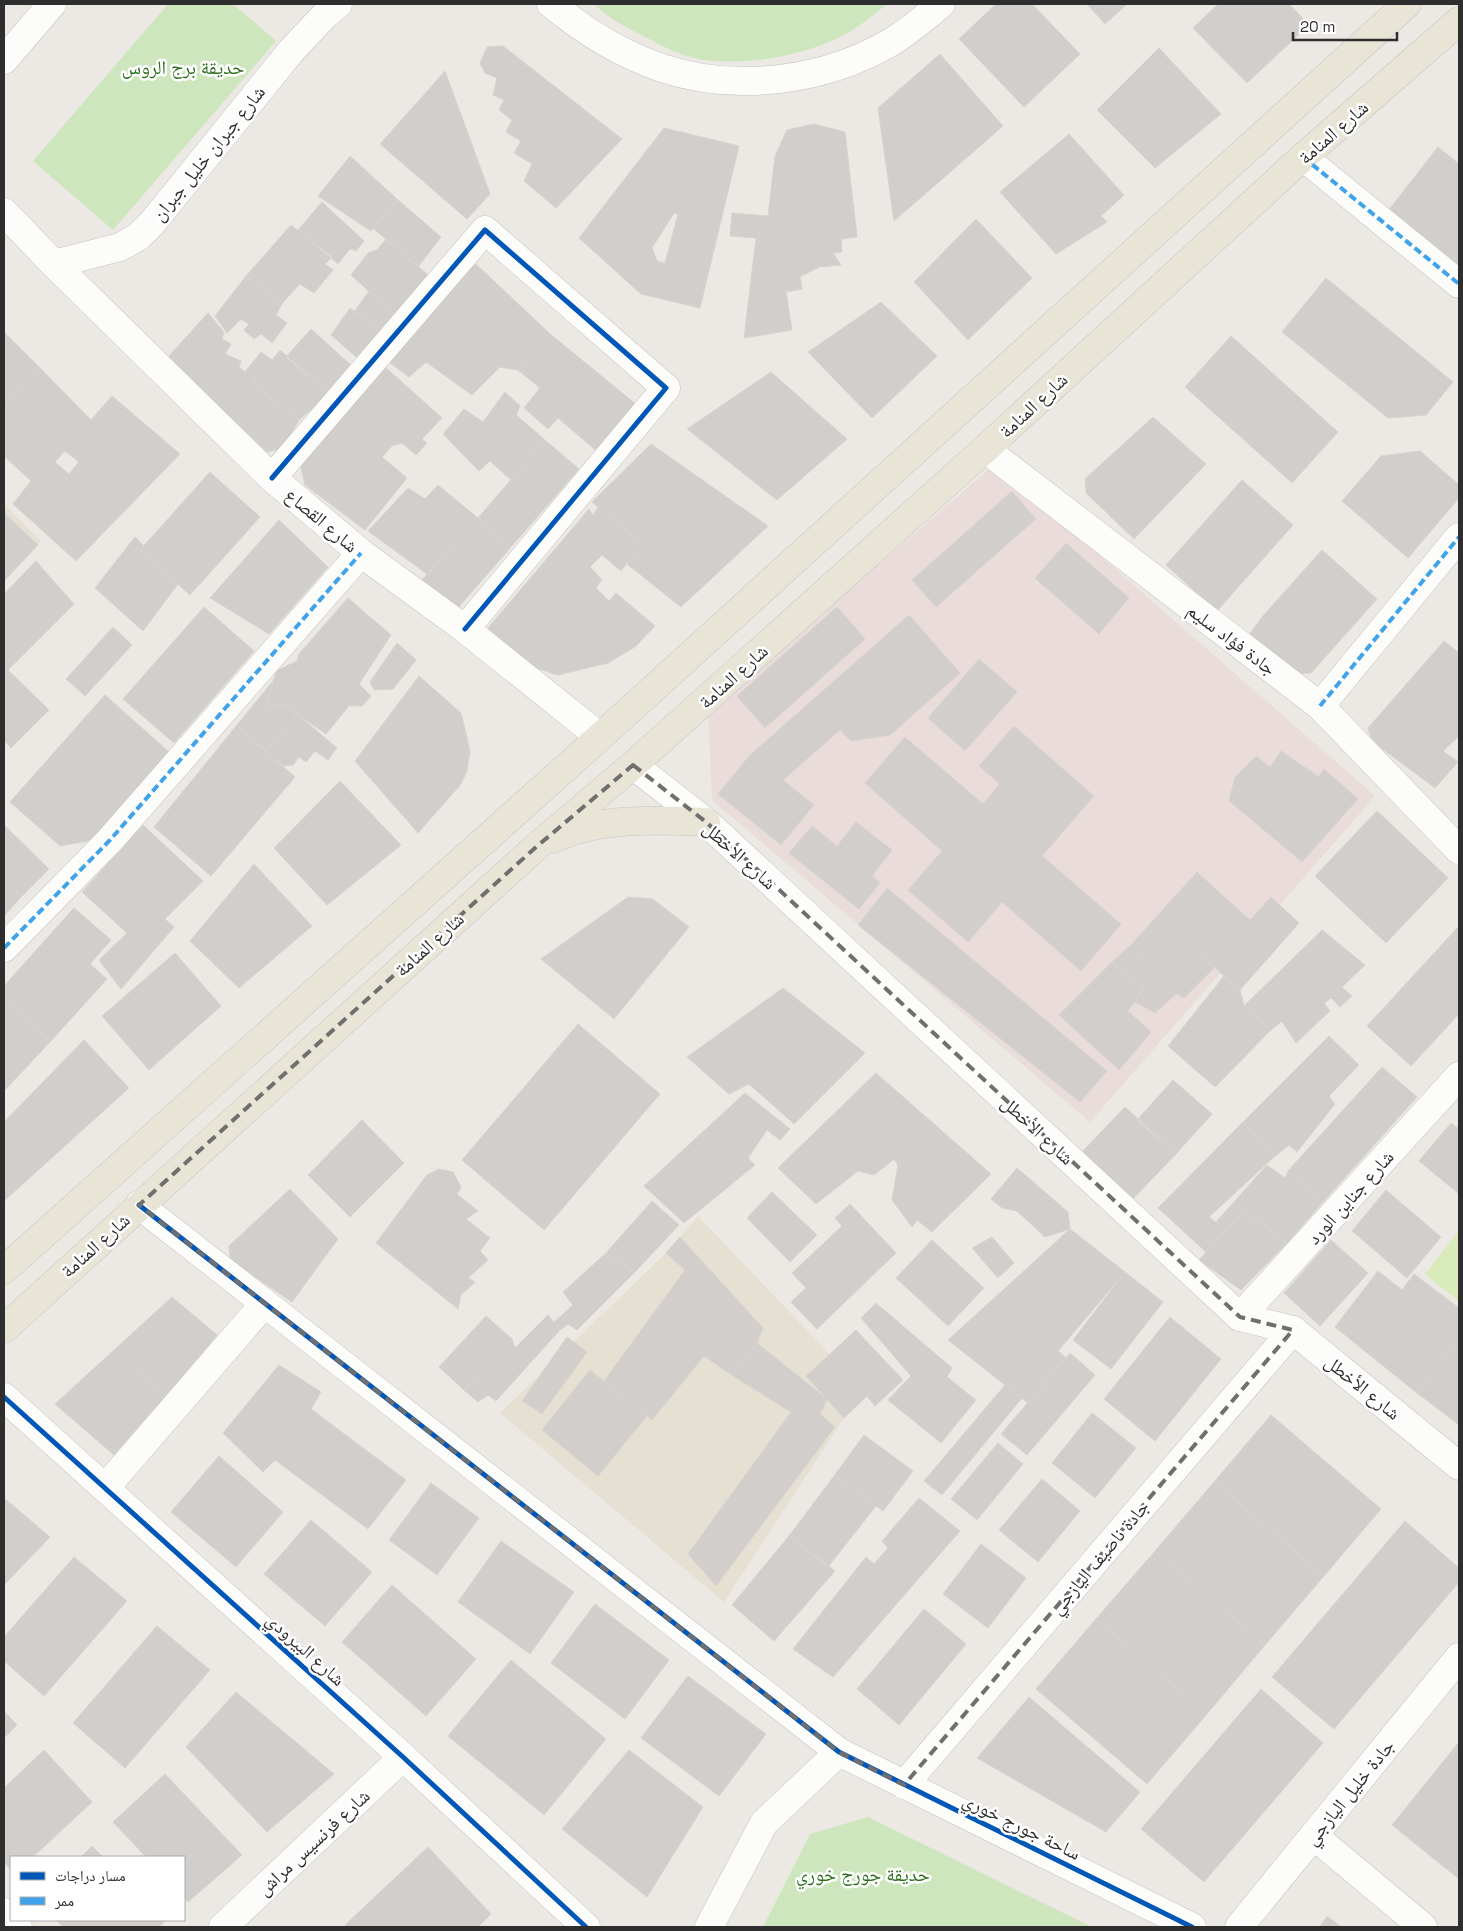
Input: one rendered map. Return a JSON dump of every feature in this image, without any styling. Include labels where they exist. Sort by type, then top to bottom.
[{"type":"main road","points":[[4,1270],[600,737],[1406,4]]},
{"type":"main road","name":"شارع المنامة","points":[[4,1329],[535,848],[633,765],[985,449],[1303,157],[1459,21]]},
{"type":"main road","points":[[535,848],[566,832],[612,824],[659,820],[706,822]]},
{"type":"street","points":[[4,60],[52,4]]},
{"type":"street","name":"شارع جبران خليل جبران","points":[[54,264],[120,247],[138,237],[153,222],[291,51],[338,4]]},
{"type":"street","points":[[551,4],[594,34],[628,53],[663,68],[709,79],[757,82],[804,76],[850,62],[893,41],[941,4]]},
{"type":"street","points":[[1303,157],[1459,284]]},
{"type":"street","name":"شارع القصاع","points":[[4,212],[54,264],[272,478],[361,553],[465,629],[600,737]]},
{"type":"street","points":[[272,478],[485,230],[666,388],[465,629]]},
{"type":"street","name":"جادة فؤاد سليم","points":[[985,449],[1320,706],[1459,850]]},
{"type":"street","points":[[1320,706],[1459,537]]},
{"type":"street","points":[[4,948],[110,840],[361,553]]},
{"type":"street","name":"شارع الأخطل","points":[[633,765],[706,822],[1240,1317],[1293,1330],[1459,1466]]},
{"type":"street","name":"شارع جناين الورد","points":[[1240,1317],[1459,1076]]},
{"type":"street","name":"ساحة جورج خوري","points":[[139,1205],[839,1752],[1192,1927]]},
{"type":"street","points":[[104,1488],[265,1303]]},
{"type":"street","name":"جادة ناصيف اليازجي","points":[[904,1785],[1293,1330]]},
{"type":"street","name":"شارع البيرودي","points":[[4,1397],[403,1757],[586,1927]]},
{"type":"street","name":"جادة خليل اليازجي","points":[[1239,1927],[1459,1657]]},
{"type":"street","points":[[709,1927],[764,1823],[839,1752]]},
{"type":"street","name":"شارع فرنسيس مراش","points":[[223,1927],[403,1757]]},
{"type":"street","points":[[1314,1836],[1423,1927]]},
{"type":"highlighted area","points":[[633,765],[706,822],[1240,1317],[1293,1330],[904,1785],[839,1752],[139,1205],[535,848]]},
{"type":"shaded area","points":[[995,464],[1375,796],[1090,1122],[712,800],[708,711]]},
{"type":"shaded area","points":[[4,504],[41,541],[4,581]]},
{"type":"shaded area","points":[[698,1216],[860,1386],[844,1418],[724,1602],[500,1413],[666,1253]]},
{"type":"green space","name":"حديقة برج الروس","points":[[168,4],[233,4],[276,41],[113,230],[33,161]]},
{"type":"green space","points":[[594,4],[887,4],[856,28],[811,49],[773,58],[734,62],[698,59],[677,53],[625,26],[605,14]]},
{"type":"green space","points":[[1459,1231],[1459,1301],[1425,1274]]},
{"type":"green space","name":"حديقة جورج خوري","points":[[868,1817],[1092,1927],[763,1927],[810,1834]]},
{"type":"building","points":[[996,4],[1032,4],[1080,54],[1024,107],[959,39]]},
{"type":"building","points":[[1087,4],[1127,4],[1105,24]]},
{"type":"building","points":[[1218,4],[1289,4],[1309,25],[1247,83],[1193,28]]},
{"type":"building","points":[[503,46],[622,139],[556,208],[524,181],[532,164],[514,153],[521,141],[506,132],[512,120],[499,110],[504,100],[493,95],[497,78],[485,73],[480,63],[487,47]]},
{"type":"building","points":[[1159,48],[1221,114],[1155,168],[1097,110]]},
{"type":"building","points":[[940,54],[1003,126],[894,221],[878,108]]},
{"type":"building","points":[[445,71],[490,194],[467,219],[380,144]]},
{"type":"building","points":[[814,124],[845,132],[857,237],[841,239],[842,252],[833,253],[841,265],[819,267],[800,277],[802,289],[786,292],[792,330],[744,338],[756,238],[730,236],[732,213],[768,216],[775,156],[787,130]]},
{"type":"building","points":[[664,128],[739,146],[700,308],[641,294],[579,238]],"holes":[[[674,213],[678,214],[665,263],[657,261],[652,248]]]},
{"type":"building","points":[[1069,134],[1124,195],[1101,216],[1107,222],[1056,254],[1000,192]]},
{"type":"building","points":[[1438,147],[1459,164],[1459,274],[1384,216]]},
{"type":"building","points":[[350,156],[397,199],[371,231],[318,196]]},
{"type":"building","points":[[397,199],[441,237],[418,267],[373,228]]},
{"type":"building","points":[[322,202],[364,241],[356,251],[350,249],[338,264],[298,230]]},
{"type":"building","points":[[976,219],[1032,278],[968,340],[914,282]]},
{"type":"building","points":[[291,225],[332,257],[325,264],[333,270],[314,293],[300,284],[283,302],[246,276]]},
{"type":"building","points":[[386,239],[433,279],[396,316],[351,275],[368,253],[377,250]]},
{"type":"building","points":[[476,264],[549,333],[518,370],[500,367],[472,395],[426,362],[409,377],[386,360],[464,271]]},
{"type":"building","points":[[246,276],[283,302],[276,315],[287,323],[272,343],[261,334],[254,339],[244,330],[249,324],[241,319],[227,333],[215,316]]},
{"type":"building","points":[[1326,278],[1453,382],[1426,415],[1388,418],[1282,332]]},
{"type":"building","points":[[369,291],[396,316],[381,333],[354,312]]},
{"type":"building","points":[[881,302],[937,356],[872,418],[808,352]]},
{"type":"building","points":[[350,308],[381,333],[362,362],[331,335]]},
{"type":"building","points":[[208,313],[224,332],[222,339],[231,344],[225,354],[241,361],[239,367],[256,381],[253,385],[299,420],[282,449],[267,452],[168,357]]},
{"type":"building","points":[[311,329],[353,367],[329,394],[286,357]]},
{"type":"building","points":[[4,332],[39,367],[4,405]]},
{"type":"building","points":[[549,333],[637,405],[598,452],[558,418],[548,429],[524,408],[540,388],[518,370]]},
{"type":"building","points":[[1231,336],[1338,432],[1292,483],[1185,387]]},
{"type":"building","points":[[280,350],[329,394],[299,420],[253,385],[256,381],[245,372],[261,352],[272,360]]},
{"type":"building","points":[[384,366],[442,418],[422,439],[427,443],[416,455],[402,443],[392,446],[382,457],[407,478],[365,530],[305,485],[298,455]]},
{"type":"building","points":[[39,367],[91,420],[112,396],[180,454],[76,561],[13,504],[31,481],[4,456],[4,405]],"holes":[[[65,451],[79,462],[69,474],[55,462]]]},
{"type":"building","points":[[771,372],[847,439],[777,500],[687,429]]},
{"type":"building","points":[[505,392],[520,406],[516,415],[545,440],[511,480],[490,461],[479,471],[443,434],[464,409],[483,422]]},
{"type":"building","points":[[1153,417],[1206,464],[1134,539],[1086,493],[1085,479]]},
{"type":"building","points":[[545,440],[579,469],[511,547],[478,518]]},
{"type":"building","points":[[651,444],[768,526],[681,607],[627,564],[642,544],[592,502]]},
{"type":"building","points":[[1420,451],[1459,485],[1459,498],[1408,558],[1342,501],[1381,456]]},
{"type":"building","points":[[210,472],[260,517],[190,595],[140,550]]},
{"type":"building","points":[[1242,480],[1293,525],[1217,611],[1166,565]]},
{"type":"building","points":[[438,485],[478,518],[427,574],[368,531],[408,488],[425,499]]},
{"type":"building","points":[[1012,491],[1036,519],[936,607],[912,580]]},
{"type":"building","points":[[598,507],[642,544],[621,571],[602,555],[590,567],[602,580],[596,588],[609,601],[616,593],[655,626],[635,647],[608,663],[558,675],[530,666],[488,628],[589,509],[593,515]]},
{"type":"building","points":[[4,513],[38,545],[4,581]]},
{"type":"building","points":[[478,518],[511,547],[457,609],[420,582]]},
{"type":"building","points":[[279,520],[328,567],[269,634],[210,598]]},
{"type":"building","points":[[135,537],[144,546],[140,550],[178,584],[143,631],[95,588]]},
{"type":"building","points":[[1066,543],[1129,598],[1099,634],[1035,578]]},
{"type":"building","points":[[1322,550],[1377,599],[1311,673],[1293,674],[1246,639],[1262,617]]},
{"type":"building","points":[[36,561],[74,604],[8,670],[49,710],[11,748],[4,740],[4,594]]},
{"type":"building","points":[[348,598],[391,635],[359,684],[371,696],[362,706],[349,706],[326,734],[284,705],[267,706],[276,671],[297,661],[299,654]]},
{"type":"building","points":[[204,607],[254,651],[174,743],[123,699]]},
{"type":"building","points":[[837,607],[865,639],[765,728],[737,696]]},
{"type":"building","points":[[909,615],[960,673],[890,735],[851,741],[840,730],[783,780],[814,805],[781,845],[718,794],[749,756]]},
{"type":"building","points":[[113,627],[132,645],[85,696],[66,679]]},
{"type":"building","points":[[1444,641],[1459,653],[1459,736],[1443,751],[1458,762],[1435,788],[1372,741],[1368,728]]},
{"type":"building","points":[[397,643],[416,660],[393,689],[374,690],[370,682]]},
{"type":"building","points":[[979,659],[1017,692],[965,751],[928,718]]},
{"type":"building","points":[[419,676],[461,713],[470,751],[467,771],[461,784],[418,833],[355,761]]},
{"type":"building","points":[[273,681],[267,706],[284,705],[298,715],[267,751],[237,725]]},
{"type":"building","points":[[105,695],[170,753],[93,840],[60,846],[10,802]]},
{"type":"building","points":[[298,715],[337,748],[328,760],[315,751],[306,762],[299,757],[293,765],[281,766],[267,751]]},
{"type":"building","points":[[237,725],[295,777],[211,876],[154,827]]},
{"type":"building","points":[[1014,726],[1094,796],[1042,856],[1121,924],[1081,971],[1002,902],[968,942],[908,890],[942,851],[865,783],[905,737],[983,804],[1000,784],[979,766]]},
{"type":"building","points":[[1281,751],[1319,777],[1324,769],[1358,799],[1302,862],[1229,801],[1235,777],[1256,756],[1270,767]]},
{"type":"building","points":[[340,781],[401,845],[327,905],[274,848]]},
{"type":"building","points":[[1377,811],[1448,878],[1386,943],[1315,876]]},
{"type":"building","points":[[856,822],[892,850],[872,876],[880,883],[859,909],[789,853],[812,826],[837,846]]},
{"type":"building","points":[[4,825],[49,869],[22,896],[4,879]]},
{"type":"building","points":[[143,825],[203,881],[165,919],[174,927],[121,989],[99,960],[127,933],[82,892]]},
{"type":"building","points":[[254,864],[312,926],[239,988],[190,941]]},
{"type":"building","points":[[1197,872],[1250,920],[1271,897],[1299,923],[1240,990],[1192,947],[1165,977],[1131,945]]},
{"type":"building","points":[[4,879],[22,896],[4,916]]},
{"type":"building","points":[[887,888],[1107,1071],[1080,1102],[858,925]]},
{"type":"building","points":[[628,897],[653,899],[689,927],[614,1019],[541,959]]},
{"type":"building","points":[[74,908],[111,940],[90,964],[107,979],[50,1042],[4,1000],[4,986]]},
{"type":"building","points":[[1459,926],[1459,1014],[1411,1066],[1367,1026]]},
{"type":"building","points":[[1322,930],[1365,965],[1342,987],[1352,996],[1340,1007],[1331,998],[1324,1003],[1330,1011],[1296,1043],[1282,1021],[1271,1030],[1244,1006]]},
{"type":"building","points":[[1131,945],[1165,977],[1192,947],[1214,968],[1184,998],[1176,994],[1155,1013],[1135,1002],[1144,988],[1111,963]]},
{"type":"building","points":[[175,953],[221,1006],[149,1070],[102,1016]]},
{"type":"building","points":[[1111,963],[1144,988],[1128,1011],[1151,1032],[1119,1070],[1059,1015]]},
{"type":"building","points":[[1224,976],[1240,990],[1244,1006],[1271,1030],[1215,1087],[1168,1046]]},
{"type":"building","points":[[783,988],[865,1053],[794,1124],[749,1084],[729,1094],[687,1057]]},
{"type":"building","points":[[4,1000],[50,1042],[4,1091]]},
{"type":"building","points":[[578,1024],[660,1094],[544,1230],[462,1160]]},
{"type":"building","points":[[1329,1036],[1359,1065],[1329,1096],[1335,1104],[1297,1152],[1289,1145],[1274,1157],[1243,1122]]},
{"type":"building","points":[[84,1040],[129,1088],[4,1201],[4,1122]]},
{"type":"building","points":[[1382,1067],[1417,1097],[1323,1202],[1288,1171]]},
{"type":"building","points":[[876,1073],[991,1174],[932,1232],[917,1220],[912,1227],[892,1200],[898,1165],[894,1159],[874,1175],[858,1171],[816,1204],[778,1168]]},
{"type":"building","points":[[1173,1080],[1212,1114],[1176,1154],[1137,1120]]},
{"type":"building","points":[[745,1093],[790,1129],[780,1140],[767,1130],[748,1158],[755,1165],[684,1223],[644,1186]]},
{"type":"building","points":[[1125,1107],[1176,1154],[1128,1204],[1082,1159],[1087,1155],[1083,1151]]},
{"type":"building","points":[[362,1120],[404,1163],[350,1217],[308,1175]]},
{"type":"building","points":[[1243,1122],[1274,1157],[1209,1217],[1226,1230],[1206,1252],[1158,1208]]},
{"type":"building","points":[[1451,1123],[1459,1129],[1459,1194],[1419,1161]]},
{"type":"building","points":[[1267,1165],[1285,1178],[1288,1171],[1323,1202],[1287,1243],[1244,1211],[1226,1230],[1216,1222]]},
{"type":"building","points":[[1017,1168],[1068,1212],[1070,1229],[1045,1237],[1017,1211],[1002,1208],[991,1199]]},
{"type":"building","points":[[439,1169],[453,1172],[461,1187],[457,1194],[478,1211],[466,1219],[490,1238],[480,1251],[488,1260],[468,1278],[475,1282],[461,1295],[458,1309],[376,1243],[427,1175]]},
{"type":"building","points":[[290,1189],[338,1239],[292,1302],[230,1260],[229,1246]]},
{"type":"building","points":[[1386,1190],[1441,1237],[1407,1278],[1352,1231]]},
{"type":"building","points":[[772,1192],[817,1235],[790,1262],[747,1218]]},
{"type":"building","points":[[652,1201],[679,1225],[634,1273],[606,1253]]},
{"type":"building","points":[[850,1204],[896,1253],[817,1329],[791,1302],[806,1288],[792,1273],[842,1226],[835,1218]]},
{"type":"building","points":[[1244,1211],[1287,1243],[1241,1290],[1199,1260]]},
{"type":"building","points":[[1070,1229],[1125,1272],[1058,1351],[1066,1358],[1028,1403],[948,1340]]},
{"type":"building","points":[[680,1237],[763,1328],[757,1343],[733,1376],[704,1356],[652,1420],[604,1381],[685,1270],[666,1253]]},
{"type":"building","points":[[992,1237],[1014,1263],[998,1278],[972,1248]]},
{"type":"building","points":[[932,1240],[984,1288],[948,1326],[896,1278]]},
{"type":"building","points":[[1331,1240],[1368,1273],[1320,1326],[1284,1293]]},
{"type":"building","points":[[606,1253],[634,1273],[577,1330],[568,1324],[560,1330],[554,1322],[573,1305],[563,1292]]},
{"type":"building","points":[[1378,1271],[1402,1290],[1414,1274],[1459,1308],[1459,1338],[1417,1393],[1335,1327]]},
{"type":"building","points":[[1125,1272],[1163,1302],[1111,1369],[1073,1340]]},
{"type":"building","points":[[172,1297],[217,1335],[166,1396],[113,1351]]},
{"type":"building","points":[[876,1303],[952,1368],[947,1377],[976,1400],[941,1443],[888,1400],[911,1376],[861,1318]]},
{"type":"building","points":[[548,1315],[560,1330],[496,1401],[488,1395],[478,1402],[464,1390],[512,1339],[515,1348]]},
{"type":"building","points":[[486,1316],[512,1339],[464,1390],[439,1367]]},
{"type":"building","points":[[1170,1317],[1221,1359],[1155,1441],[1104,1399]]},
{"type":"building","points":[[856,1330],[903,1380],[875,1406],[867,1396],[844,1418],[806,1376]]},
{"type":"building","points":[[567,1337],[587,1352],[542,1414],[522,1401]]},
{"type":"building","points":[[1459,1338],[1459,1425],[1417,1393]]},
{"type":"building","points":[[757,1343],[827,1399],[820,1414],[835,1427],[716,1586],[688,1554],[791,1412],[733,1376]]},
{"type":"building","points":[[113,1351],[166,1396],[114,1455],[55,1404]]},
{"type":"building","points":[[1070,1353],[1095,1375],[1027,1455],[1001,1434]]},
{"type":"building","points":[[279,1365],[321,1392],[311,1409],[406,1480],[368,1529],[275,1460],[263,1472],[223,1433]]},
{"type":"building","points":[[590,1370],[647,1416],[598,1476],[542,1430]]},
{"type":"building","points":[[1005,1385],[1022,1398],[942,1495],[924,1481]]},
{"type":"building","points":[[1092,1413],[1136,1448],[1095,1498],[1052,1463]]},
{"type":"building","points":[[1271,1415],[1381,1509],[1324,1576],[1214,1482]]},
{"type":"building","points":[[864,1435],[913,1471],[883,1511],[834,1476]]},
{"type":"building","points":[[998,1443],[1023,1464],[977,1520],[951,1499]]},
{"type":"building","points":[[219,1456],[283,1512],[236,1567],[171,1512]]},
{"type":"building","points":[[834,1476],[876,1506],[828,1567],[789,1536]]},
{"type":"building","points":[[1042,1479],[1080,1511],[1038,1562],[999,1530]]},
{"type":"building","points":[[1214,1482],[1324,1576],[1265,1645],[1155,1551]]},
{"type":"building","points":[[431,1483],[479,1518],[437,1575],[389,1540]]},
{"type":"building","points":[[4,1498],[50,1537],[4,1585]]},
{"type":"building","points":[[919,1498],[960,1531],[833,1677],[793,1649],[866,1557],[874,1564],[888,1548],[882,1541]]},
{"type":"building","points":[[311,1520],[372,1572],[325,1626],[264,1574]]},
{"type":"building","points":[[1405,1521],[1459,1568],[1459,1582],[1334,1729],[1272,1677]]},
{"type":"building","points":[[789,1536],[835,1571],[774,1641],[732,1605]]},
{"type":"building","points":[[501,1541],[574,1592],[530,1654],[458,1602]]},
{"type":"building","points":[[981,1544],[1026,1578],[988,1628],[943,1594]]},
{"type":"building","points":[[1155,1551],[1265,1645],[1207,1714],[1096,1619]]},
{"type":"building","points":[[74,1557],[127,1601],[44,1696],[4,1661],[4,1637]]},
{"type":"building","points":[[392,1585],[476,1659],[426,1716],[342,1642]]},
{"type":"building","points":[[595,1604],[669,1660],[625,1719],[551,1663]]},
{"type":"building","points":[[924,1609],[966,1644],[899,1725],[857,1689]]},
{"type":"building","points":[[1096,1619],[1207,1714],[1147,1784],[1036,1689]]},
{"type":"building","points":[[157,1626],[210,1670],[125,1768],[73,1723]]},
{"type":"building","points":[[511,1660],[606,1739],[544,1815],[448,1736]]},
{"type":"building","points":[[688,1676],[766,1734],[719,1796],[641,1738]]},
{"type":"building","points":[[1261,1689],[1323,1743],[1204,1882],[1141,1829]]},
{"type":"building","points":[[236,1692],[334,1774],[267,1832],[186,1747]]},
{"type":"building","points":[[1029,1697],[1140,1792],[1106,1832],[977,1758]]},
{"type":"building","points":[[4,1711],[17,1725],[4,1738]]},
{"type":"building","points":[[1459,1742],[1459,1879],[1392,1825]]},
{"type":"building","points":[[44,1750],[92,1802],[34,1856],[10,1856],[10,1869],[4,1862],[4,1788]]},
{"type":"building","points":[[629,1750],[703,1807],[647,1897],[562,1829]]},
{"type":"building","points":[[165,1774],[242,1855],[188,1902],[185,1899],[185,1856],[145,1856],[113,1822]]},
{"type":"building","points":[[92,1846],[102,1856],[82,1856]]},
{"type":"building","points":[[428,1847],[491,1914],[478,1927],[347,1927],[345,1925]]},
{"type":"building","points":[[1327,1916],[1341,1927],[1320,1927]]},
{"type":"building","points":[[57,1921],[163,1921],[164,1923],[159,1927],[63,1927]]},
{"type":"marked path","points":[[1303,157],[1459,284]]},
{"type":"marked path","points":[[1320,706],[1459,537]]},
{"type":"marked path","points":[[4,948],[110,840],[361,553]]},
{"type":"cycle path","points":[[272,478],[485,230],[666,388],[465,629]]},
{"type":"cycle path","points":[[139,1205],[839,1752],[1192,1927]]},
{"type":"cycle path","points":[[4,1397],[403,1757],[586,1927]]}]
